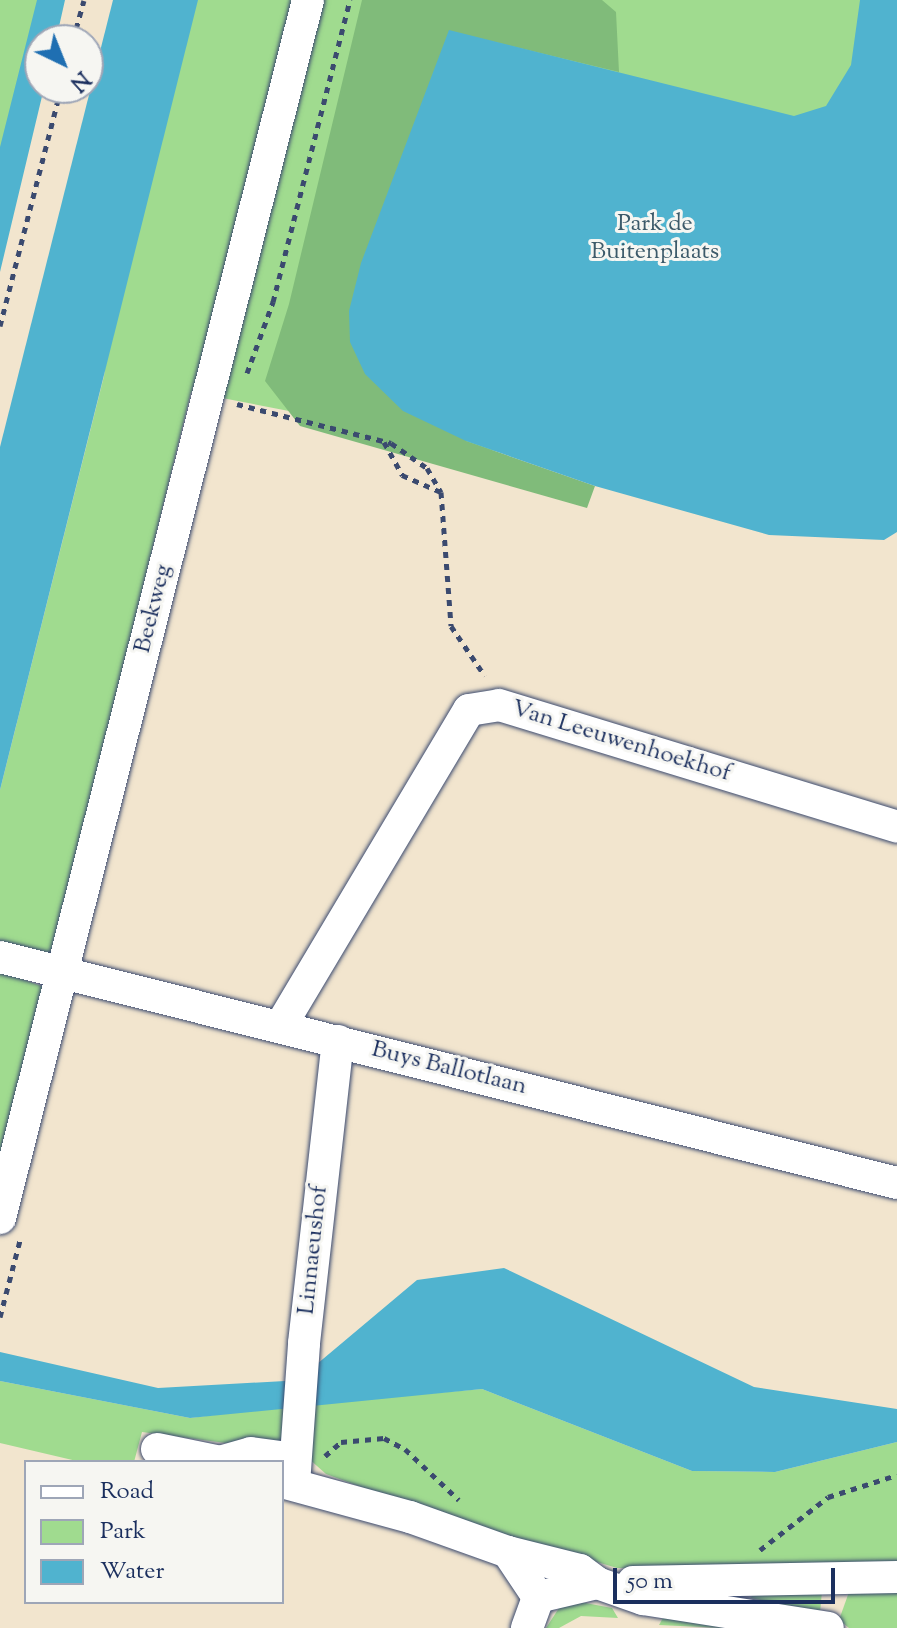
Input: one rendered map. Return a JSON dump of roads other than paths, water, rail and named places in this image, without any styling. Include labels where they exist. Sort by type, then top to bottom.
[{"type":"street","name":"Beekweg","points":[[0,1218],[308,0]]},
{"type":"street","name":"Van Leeuwenhoekhof","points":[[280,1027],[469,710],[499,705],[897,827]]},
{"type":"street","name":"Buys Ballotlaan","points":[[0,957],[897,1183]]},
{"type":"street","name":"Linnaeushof","points":[[291,1464],[338,1041]]},
{"type":"street","points":[[157,1449],[210,1460]]},
{"type":"street","points":[[227,1460],[251,1453],[276,1460]]},
{"type":"street","points":[[291,1464],[477,1544],[580,1570],[604,1585],[643,1599],[743,1597],[836,1578],[897,1577]]},
{"type":"street","points":[[508,1552],[538,1597]]},
{"type":"street","points":[[743,1597],[827,1627],[836,1578]]},
{"type":"street","points":[[538,1597],[604,1585]]},
{"type":"street","points":[[527,1628],[538,1597]]},
{"type":"water","points":[[37,0],[65,0],[60,24],[31,24]]},
{"type":"water","points":[[113,0],[198,0],[0,790],[0,447],[87,104],[104,104],[104,36]]},
{"type":"water","points":[[860,0],[897,0],[897,532],[884,540],[769,535],[595,486],[466,441],[403,411],[365,374],[350,342],[349,311],[361,263],[449,30],[794,116],[826,106],[851,65]]},
{"type":"water","points":[[24,52],[24,104],[40,104],[0,272],[0,147]]},
{"type":"water","points":[[504,1268],[754,1387],[897,1409],[897,1442],[775,1472],[692,1471],[482,1389],[190,1418],[0,1381],[0,1352],[158,1388],[285,1381],[317,1364],[417,1280]]},
{"type":"park label","name":"Park de Buitenplaats","points":[[655,239]]}]
